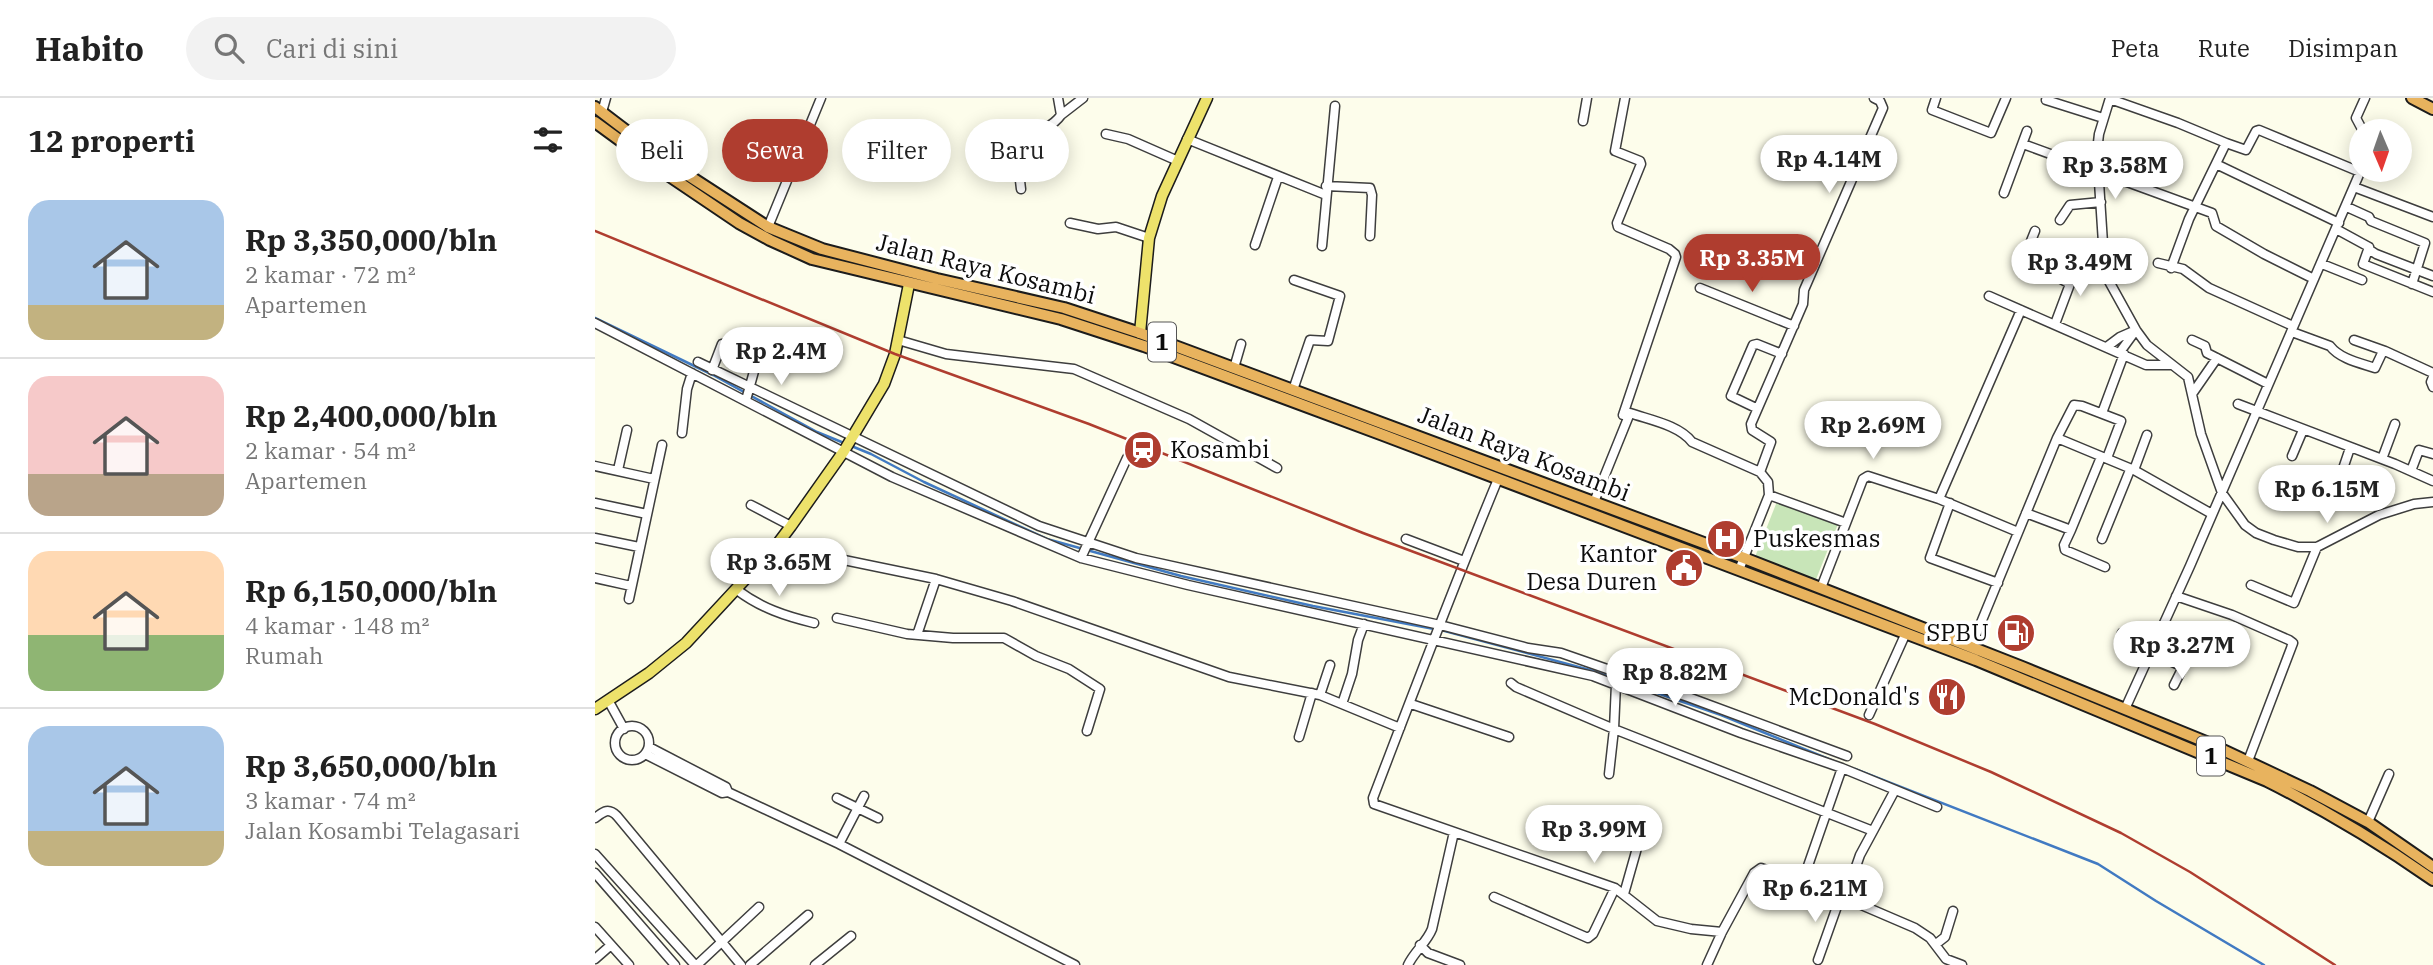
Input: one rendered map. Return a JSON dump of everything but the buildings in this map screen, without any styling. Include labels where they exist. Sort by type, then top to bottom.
[{"type":"highway","points":[[2412,98],[2433,109]]},
{"type":"highway","name":"Jalan Raya Kosambi","points":[[598,109],[666,161],[768,227],[822,249],[1064,308],[1140,333],[1744,558],[1975,653],[2267,781],[2359,831],[2433,880]]},
{"type":"highway","name":"Jalan Raya Kosambi","points":[[595,122],[662,172],[740,223],[813,259],[1061,320],[1144,346],[1906,635],[1975,653],[2125,709],[2310,790],[2368,822],[2433,867]]},
{"type":"main road","points":[[1140,333],[1149,238],[1162,196],[1207,98]]},
{"type":"main road","points":[[595,709],[649,673],[686,643],[776,547],[849,443],[884,384],[898,340],[909,284]]},
{"type":"street","points":[[598,109],[607,98]]},
{"type":"street","points":[[768,227],[821,98]]},
{"type":"street","points":[[1058,98],[1061,115]]},
{"type":"street","points":[[1021,190],[1019,170],[1028,143],[1083,98]]},
{"type":"street","points":[[1583,121],[1587,98]]},
{"type":"street","points":[[1623,415],[1676,257],[1669,249],[1618,227],[1617,223],[1641,164],[1640,161],[1615,151],[1625,98]]},
{"type":"street","points":[[1760,472],[1771,446],[1769,439],[1751,428],[1756,408],[1794,326],[1805,299],[1804,290],[1883,108],[1880,101],[1874,98]]},
{"type":"street","points":[[1937,98],[1932,110],[1990,132],[1993,132],[1996,113],[2006,98]]},
{"type":"street","points":[[2357,119],[2365,98]]},
{"type":"street","points":[[2349,166],[2262,131],[2256,131],[2246,150],[2110,99],[2103,118],[2097,151],[2105,274],[2147,345],[2188,377],[2201,434],[2222,493],[2239,518],[2256,533],[2298,547],[2317,547],[2379,515],[2432,498]]},
{"type":"street","points":[[2046,100],[2103,118]]},
{"type":"street","points":[[1322,246],[1335,106]]},
{"type":"street","points":[[2004,193],[2027,131]]},
{"type":"street","points":[[1106,134],[1128,139],[1178,161]]},
{"type":"street","points":[[1187,139],[1278,177],[1326,191],[1370,188],[1373,195],[1370,236]]},
{"type":"street","points":[[2171,268],[2195,206],[2226,143]]},
{"type":"street","points":[[2023,144],[2212,213],[2216,226],[2314,279]]},
{"type":"street","points":[[2216,164],[2337,226],[2376,254],[2433,276]]},
{"type":"street","points":[[1255,245],[1278,177]]},
{"type":"street","points":[[2125,709],[2356,182]]},
{"type":"street","points":[[2354,187],[2433,217]]},
{"type":"street","points":[[2060,220],[2070,205],[2101,202]]},
{"type":"street","points":[[2347,207],[2369,217],[2371,221],[2425,242],[2412,284]]},
{"type":"street","points":[[1070,223],[1098,229],[1117,227],[1149,238]]},
{"type":"street","points":[[2035,231],[2031,241],[2042,247],[2043,266],[2070,284],[2055,324]]},
{"type":"street","points":[[2369,247],[2363,264],[2433,292]]},
{"type":"street","points":[[2158,263],[2183,270],[2209,288],[2330,346],[2333,351],[2375,369],[2383,351]]},
{"type":"street","points":[[2322,264],[2362,280]]},
{"type":"street","points":[[2057,277],[2065,270],[2075,268],[2105,274]]},
{"type":"street","points":[[1293,390],[1310,340],[1328,341],[1340,298],[1294,280]]},
{"type":"street","points":[[1700,288],[1794,326]]},
{"type":"street","points":[[1989,296],[2151,366],[2170,365]]},
{"type":"street","points":[[1939,499],[2021,310]]},
{"type":"street","points":[[595,323],[692,373],[710,375],[896,469],[1132,572],[1364,624],[1437,632],[1526,654],[1561,653],[1611,678],[1808,750],[1842,768],[1937,807]]},
{"type":"street","points":[[2108,346],[2136,330]]},
{"type":"street","points":[[2102,414],[2122,353],[2136,330]]},
{"type":"street","points":[[898,340],[946,354],[1074,369],[1189,419],[1277,468]]},
{"type":"street","points":[[2192,340],[2205,346],[2207,353],[2268,384]]},
{"type":"street","points":[[2354,340],[2433,375],[2433,387]]},
{"type":"street","points":[[710,375],[722,344],[734,344],[755,353],[758,357],[748,394]]},
{"type":"street","points":[[1234,369],[1241,344]]},
{"type":"street","points":[[1756,408],[1731,396],[1753,345],[1757,344],[1782,354]]},
{"type":"street","points":[[2192,394],[2217,358]]},
{"type":"street","points":[[698,362],[710,375],[896,469],[1039,526],[1085,551],[1136,558],[1596,671]]},
{"type":"street","points":[[682,433],[687,389],[692,373]]},
{"type":"street","points":[[2238,404],[2433,481]]},
{"type":"street","points":[[1975,653],[2018,532],[2057,438],[2074,405],[2122,422],[2064,545],[2065,550],[2105,567]]},
{"type":"street","points":[[1594,502],[1630,413],[1676,430],[1692,442],[1760,472],[1768,482],[1769,495],[1739,570]]},
{"type":"street","points":[[2382,459],[2395,424]]},
{"type":"street","points":[[618,470],[627,429]]},
{"type":"street","points":[[2292,456],[2303,430]]},
{"type":"street","points":[[2102,539],[2147,435]]},
{"type":"street","points":[[2057,438],[2132,470],[2212,514]]},
{"type":"street","points":[[629,599],[662,445]]},
{"type":"street","points":[[2329,510],[2350,448]]},
{"type":"street","points":[[2411,471],[2419,450],[2433,454]]},
{"type":"street","points":[[1085,551],[1127,458]]},
{"type":"street","points":[[595,466],[654,479]]},
{"type":"street","points":[[1821,589],[1863,479],[1868,476],[1950,503],[2018,532]]},
{"type":"street","points":[[1498,479],[1451,592],[1411,704],[1373,798],[1374,804],[1615,888],[1640,910],[1657,920],[1691,929],[1721,932]]},
{"type":"street","points":[[1769,495],[1846,523]]},
{"type":"street","points":[[595,503],[647,514]]},
{"type":"street","points":[[1950,503],[1930,558],[1998,583]]},
{"type":"street","points":[[751,505],[791,526]]},
{"type":"street","points":[[2026,513],[2071,530]]},
{"type":"street","points":[[595,538],[639,547]]},
{"type":"street","points":[[1406,539],[1464,561]]},
{"type":"street","points":[[776,547],[936,579],[1037,610],[1229,677],[1316,694],[1400,728]]},
{"type":"street","points":[[2251,585],[2294,603],[2317,547]]},
{"type":"street","points":[[595,578],[631,586]]},
{"type":"street","points":[[917,635],[936,579]]},
{"type":"street","points":[[737,590],[766,608],[814,623]]},
{"type":"street","points":[[2176,596],[2232,615],[2293,643],[2248,761]]},
{"type":"street","points":[[837,618],[917,635],[1004,638],[1036,656],[1069,669],[1100,689],[1087,731]]},
{"type":"street","points":[[1342,704],[1364,624]]},
{"type":"street","points":[[2122,633],[2183,667]]},
{"type":"street","points":[[1869,715],[1906,635]]},
{"type":"street","points":[[2174,685],[2192,647]]},
{"type":"street","points":[[1299,737],[1330,665]]},
{"type":"street","points":[[1611,678],[1808,750],[1847,756]]},
{"type":"street","points":[[1609,774],[1614,729],[1611,678]]},
{"type":"street","points":[[1511,683],[1614,729],[1873,831]]},
{"type":"street","points":[[608,700],[624,729]]},
{"type":"street","points":[[1411,704],[1509,737]]},
{"type":"street","points":[[633,727],[648,737],[647,750],[635,760],[618,753],[616,741],[624,729],[633,727]]},
{"type":"street","points":[[647,750],[726,787],[728,792],[839,844],[1073,965]]},
{"type":"street","points":[[1802,883],[1842,768]]},
{"type":"street","points":[[2368,822],[2389,774]]},
{"type":"street","points":[[1818,960],[1860,855],[1895,790]]},
{"type":"street","points":[[839,844],[864,796]]},
{"type":"street","points":[[837,798],[878,818]]},
{"type":"street","points":[[595,818],[604,811],[610,811],[617,816],[741,965]]},
{"type":"street","points":[[1408,965],[1420,945],[1429,937],[1454,832]]},
{"type":"street","points":[[1624,894],[1637,848]]},
{"type":"street","points":[[595,854],[696,965],[723,943],[759,907]]},
{"type":"street","points":[[1707,965],[1721,932],[1754,873],[1766,869],[1915,928],[1936,944],[1945,959],[1962,965]]},
{"type":"street","points":[[595,873],[675,965]]},
{"type":"street","points":[[1494,897],[1588,938],[1593,934],[1615,888]]},
{"type":"street","points":[[1936,944],[1947,934],[1953,911]]},
{"type":"street","points":[[750,965],[809,915]]},
{"type":"street","points":[[595,927],[629,965]]},
{"type":"street","points":[[818,964],[851,936]]},
{"type":"street","points":[[595,959],[611,945]]},
{"type":"street","points":[[1420,945],[1428,953],[1460,965]]},
{"type":"green space","points":[[1778,499],[1838,524],[1815,582],[1755,557]]},
{"type":"waterway","points":[[595,318],[713,375],[817,432],[871,454],[924,482],[1047,539],[1181,576],[1313,606],[1434,629]]},
{"type":"waterway","points":[[1441,630],[1590,670],[1721,715],[1836,762]]},
{"type":"waterway","points":[[1855,769],[2098,864],[2264,965]]},
{"type":"railway","points":[[595,231],[895,354],[1089,424],[1363,533],[1875,724],[1991,772],[2121,833],[2190,872],[2335,965]]},
{"type":"place","name":"Kosambi","points":[[1143,450]]},
{"type":"place","name":"Puskesmas","points":[[1726,539]]},
{"type":"place","name":"Kantor Desa Duren","points":[[1684,568]]},
{"type":"place","name":"SPBU","points":[[2016,633]]},
{"type":"place","name":"McDonald's","points":[[1947,697]]}]
